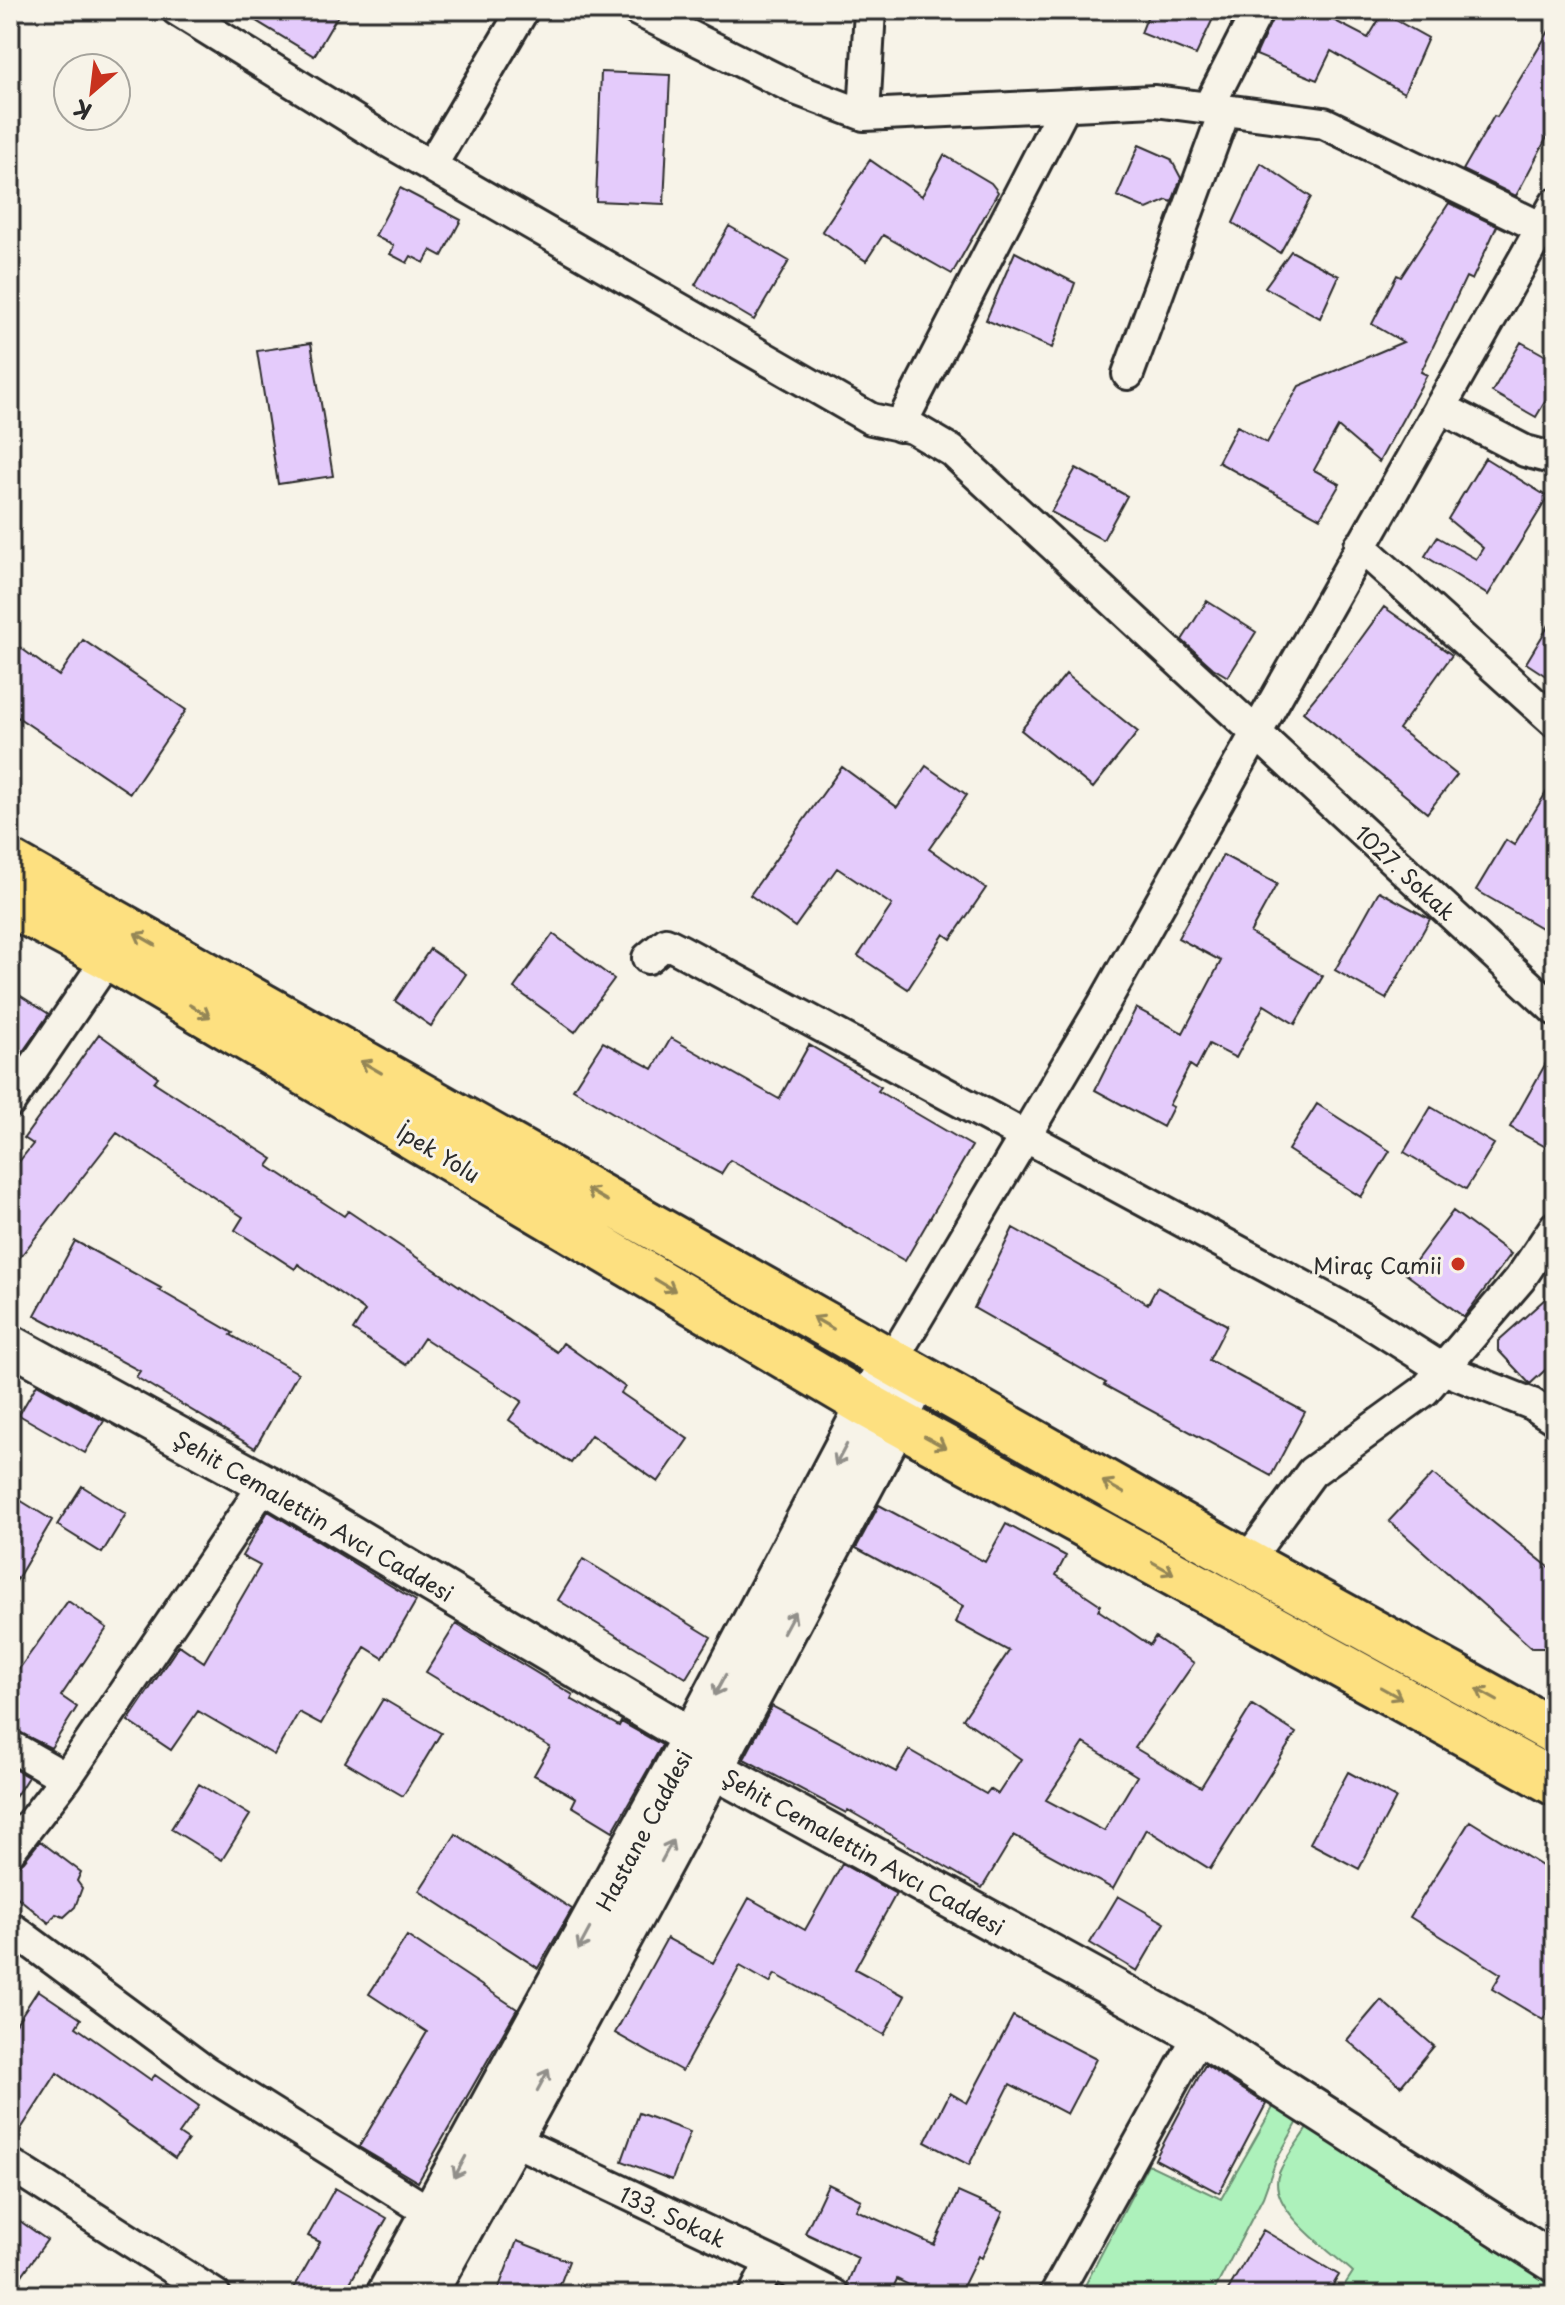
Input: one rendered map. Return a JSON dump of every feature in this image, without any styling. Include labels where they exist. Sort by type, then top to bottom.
[{"type":"highway","points":[[10,863],[1246,1562],[1554,1730]]},
{"type":"highway","name":"İpek Yolu","points":[[10,904],[109,957],[882,1413],[1555,1783]]},
{"type":"main road","name":"Hastane Caddesi","points":[[424,2295],[511,2139],[702,1753],[904,1369]]},
{"type":"main road","name":"Hastane Caddesi","points":[[388,2295],[702,1753]]},
{"type":"street","name":"1027. Sokak","points":[[177,10],[431,166],[871,419],[913,428],[952,451],[1555,1010]]},
{"type":"street","points":[[431,166],[523,10]]},
{"type":"street","points":[[637,10],[798,90],[864,115],[1155,101],[1324,123],[1549,216],[1027,1135],[904,1369]]},
{"type":"street","points":[[864,115],[870,10]]},
{"type":"street","points":[[1128,374],[1216,109],[1258,10]]},
{"type":"street","points":[[900,426],[1065,106]]},
{"type":"street","points":[[1440,407],[1525,451],[1555,459]]},
{"type":"street","points":[[1360,546],[1555,722]]},
{"type":"street","points":[[648,958],[666,943],[680,950],[1362,1318],[1441,1368],[1532,1404],[1555,1419]]},
{"type":"street","points":[[10,1102],[109,957]]},
{"type":"street","points":[[1246,1562],[1312,1472],[1424,1391],[1520,1279],[1555,1227]]},
{"type":"street","name":"Şehit Cemalettin Avcı Caddesi","points":[[10,1344],[265,1484],[702,1753],[1199,2035],[1555,2263]]},
{"type":"street","points":[[10,1850],[66,1778],[265,1484]]},
{"type":"street","points":[[10,1746],[66,1778]]},
{"type":"street","points":[[10,1927],[206,2072],[434,2215]]},
{"type":"street","points":[[1055,2295],[1199,2035]]},
{"type":"street","name":"133. Sokak","points":[[511,2139],[834,2295]]},
{"type":"street","points":[[10,2164],[215,2295]]},
{"type":"street","points":[[754,2295],[771,2262]]},
{"type":"green space","points":[[1275,2104],[1300,2118],[1212,2295],[1080,2295],[1148,2164],[1221,2199]]},
{"type":"green space","points":[[1309,2125],[1555,2286],[1555,2295],[1338,2295],[1353,2272],[1290,2214],[1277,2186],[1282,2167]]},
{"type":"building","points":[[238,10],[341,10],[314,56]]},
{"type":"building","points":[[1150,10],[1217,10],[1196,55],[1141,33]]},
{"type":"building","points":[[1276,10],[1314,10],[1368,38],[1383,13],[1428,38],[1404,93],[1331,51],[1317,80],[1256,55]]},
{"type":"building","points":[[1555,21],[1555,122],[1516,196],[1463,170]]},
{"type":"building","points":[[601,72],[670,75],[664,204],[596,201]]},
{"type":"building","points":[[1139,145],[1171,159],[1181,178],[1172,202],[1167,200],[1147,209],[1117,196]]},
{"type":"building","points":[[944,155],[991,183],[998,192],[952,274],[883,235],[866,261],[822,231],[870,160],[922,196]]},
{"type":"building","points":[[1261,163],[1311,197],[1280,253],[1233,223]]},
{"type":"building","points":[[400,188],[461,220],[442,256],[431,250],[424,263],[411,256],[407,263],[390,254],[394,246],[375,236]]},
{"type":"building","points":[[1449,203],[1497,226],[1472,280],[1466,277],[1421,372],[1427,375],[1379,462],[1338,427],[1314,470],[1340,484],[1320,518],[1218,462],[1237,426],[1267,443],[1299,386],[1403,342],[1372,324],[1397,275],[1401,277]]},
{"type":"building","points":[[729,226],[789,261],[754,320],[695,285]]},
{"type":"building","points":[[1291,251],[1339,276],[1320,318],[1265,287]]},
{"type":"building","points":[[1015,252],[1075,283],[1052,348],[986,320]]},
{"type":"building","points":[[1521,342],[1555,361],[1555,385],[1536,417],[1492,392]]},
{"type":"building","points":[[311,343],[333,476],[278,484],[257,351]]},
{"type":"building","points":[[1485,458],[1548,497],[1488,595],[1425,556],[1437,537],[1476,559],[1483,548],[1448,519]]},
{"type":"building","points":[[1076,468],[1127,496],[1103,540],[1051,512]]},
{"type":"building","points":[[1207,601],[1256,632],[1228,677],[1182,640]]},
{"type":"building","points":[[1384,607],[1452,655],[1399,729],[1457,775],[1427,813],[1303,712]]},
{"type":"building","points":[[1555,615],[1555,682],[1526,663]]},
{"type":"building","points":[[10,640],[59,676],[83,640],[186,710],[130,793],[10,712]]},
{"type":"building","points":[[1066,674],[1138,732],[1093,788],[1021,730]]},
{"type":"building","points":[[926,766],[967,795],[929,849],[986,888],[951,939],[944,934],[908,989],[858,956],[892,905],[837,868],[795,927],[750,895],[842,767],[897,807]]},
{"type":"building","points":[[1555,778],[1555,936],[1476,890],[1506,840],[1514,845]]},
{"type":"building","points":[[1223,855],[1277,884],[1250,933],[1323,976],[1295,1024],[1264,1005],[1236,1058],[1209,1044],[1196,1069],[1190,1065],[1169,1105],[1173,1107],[1163,1127],[1095,1090],[1136,1008],[1183,1033],[1221,961],[1178,938]]},
{"type":"building","points":[[1379,891],[1430,919],[1386,999],[1335,970]]},
{"type":"building","points":[[553,934],[614,979],[575,1032],[514,988]]},
{"type":"building","points":[[430,949],[466,974],[431,1026],[395,1001]]},
{"type":"building","points":[[10,989],[49,1014],[10,1070]]},
{"type":"building","points":[[99,1034],[158,1077],[154,1082],[273,1159],[268,1166],[344,1216],[348,1211],[557,1352],[563,1343],[625,1387],[621,1393],[688,1439],[658,1482],[591,1435],[571,1463],[509,1420],[522,1401],[424,1338],[406,1365],[353,1330],[365,1311],[298,1264],[295,1269],[235,1230],[243,1217],[117,1133],[10,1270],[10,1173],[33,1144],[24,1138]]},
{"type":"building","points":[[671,1038],[779,1099],[809,1045],[881,1087],[878,1091],[972,1146],[905,1261],[730,1160],[721,1174],[573,1089],[603,1042],[653,1069]]},
{"type":"building","points":[[1555,1047],[1555,1152],[1510,1127]]},
{"type":"building","points":[[1317,1104],[1390,1151],[1361,1197],[1288,1150]]},
{"type":"building","points":[[1431,1107],[1494,1144],[1466,1189],[1404,1152]]},
{"type":"building","name":"Miraç Camii","points":[[1453,1211],[1511,1254],[1464,1317],[1406,1274]]},
{"type":"building","points":[[1013,1228],[1148,1304],[1157,1287],[1227,1325],[1209,1360],[1305,1412],[1271,1476],[1104,1385],[1106,1383],[974,1308]]},
{"type":"building","points":[[75,1241],[161,1288],[159,1290],[233,1333],[231,1335],[298,1373],[255,1448],[136,1377],[140,1371],[35,1315]]},
{"type":"building","points":[[1555,1290],[1555,1361],[1530,1384],[1498,1350],[1498,1341]]},
{"type":"building","points":[[37,1384],[104,1421],[85,1453],[19,1415]]},
{"type":"building","points":[[1433,1474],[1555,1572],[1555,1648],[1532,1648],[1389,1521]]},
{"type":"building","points":[[82,1486],[126,1514],[102,1553],[57,1525]]},
{"type":"building","points":[[10,1494],[52,1520],[10,1591]]},
{"type":"building","points":[[879,1505],[985,1562],[1006,1524],[1066,1556],[1056,1575],[1101,1605],[1098,1610],[1150,1645],[1155,1637],[1194,1663],[1135,1748],[1201,1787],[1252,1705],[1296,1733],[1210,1869],[1146,1829],[1113,1889],[1014,1835],[982,1888],[848,1810],[846,1813],[744,1759],[772,1706],[896,1772],[909,1750],[986,1794],[990,1789],[998,1794],[1021,1759],[963,1719],[1009,1651],[955,1622],[963,1606],[856,1548]],"holes":[[[1084,1743],[1137,1776],[1104,1831],[1046,1800]]]},
{"type":"building","points":[[268,1511],[416,1601],[383,1658],[365,1647],[321,1724],[299,1712],[274,1755],[198,1711],[171,1750],[128,1721],[179,1645],[204,1662],[260,1566],[242,1556]]},
{"type":"building","points":[[583,1559],[711,1637],[686,1678],[558,1600]]},
{"type":"building","points":[[68,1601],[107,1628],[61,1696],[77,1707],[51,1748],[10,1728],[10,1663],[19,1669]]},
{"type":"building","points":[[456,1624],[573,1695],[571,1699],[619,1726],[621,1722],[662,1745],[613,1831],[572,1806],[576,1798],[534,1775],[550,1747],[426,1672]]},
{"type":"building","points":[[383,1699],[441,1733],[403,1796],[345,1762]]},
{"type":"building","points":[[10,1767],[28,1777],[10,1805]]},
{"type":"building","points":[[1348,1772],[1396,1798],[1359,1869],[1310,1843]]},
{"type":"building","points":[[199,1784],[250,1815],[222,1860],[171,1829]]},
{"type":"building","points":[[1470,1821],[1555,1874],[1555,2001],[1543,2020],[1492,1989],[1501,1974],[1410,1917]]},
{"type":"building","points":[[456,1834],[572,1909],[538,1968],[419,1891]]},
{"type":"building","points":[[40,1841],[81,1872],[77,1881],[82,1888],[75,1907],[64,1917],[56,1914],[49,1923],[10,1891],[10,1873]]},
{"type":"building","points":[[842,1864],[896,1894],[855,1969],[905,1996],[884,2035],[775,1974],[770,1983],[740,1966],[682,2071],[615,2033],[667,1938],[713,1963],[749,1898],[805,1930]]},
{"type":"building","points":[[1118,1896],[1165,1923],[1137,1971],[1090,1943]]},
{"type":"building","points":[[407,1936],[517,2009],[418,2182],[359,2147],[427,2032],[369,1994]]},
{"type":"building","points":[[38,1990],[81,2019],[76,2027],[151,2080],[155,2075],[199,2106],[179,2134],[188,2140],[175,2158],[57,2073],[10,2146],[10,2033]]},
{"type":"building","points":[[1381,2000],[1434,2046],[1401,2086],[1347,2040]]},
{"type":"building","points":[[1013,2016],[1096,2059],[1067,2114],[1010,2084],[969,2165],[925,2142],[950,2093],[967,2103]]},
{"type":"building","points":[[1205,2065],[1266,2104],[1219,2193],[1155,2159]]},
{"type":"building","points":[[639,2113],[690,2132],[672,2180],[622,2161]]},
{"type":"building","points":[[828,2184],[861,2200],[856,2210],[934,2245],[958,2192],[1003,2212],[982,2258],[978,2256],[959,2295],[929,2295],[897,2279],[890,2295],[852,2295],[847,2284],[858,2258],[805,2233]]},
{"type":"building","points":[[335,2188],[387,2218],[343,2295],[290,2295],[320,2242],[308,2236]]},
{"type":"building","points":[[10,2214],[47,2240],[10,2292]]},
{"type":"building","points":[[1263,2230],[1339,2275],[1327,2295],[1225,2295]]},
{"type":"building","points":[[517,2241],[569,2261],[556,2295],[496,2295]]},
{"type":"place","name":"Miraç Camii","points":[[1458,1264]]}]
